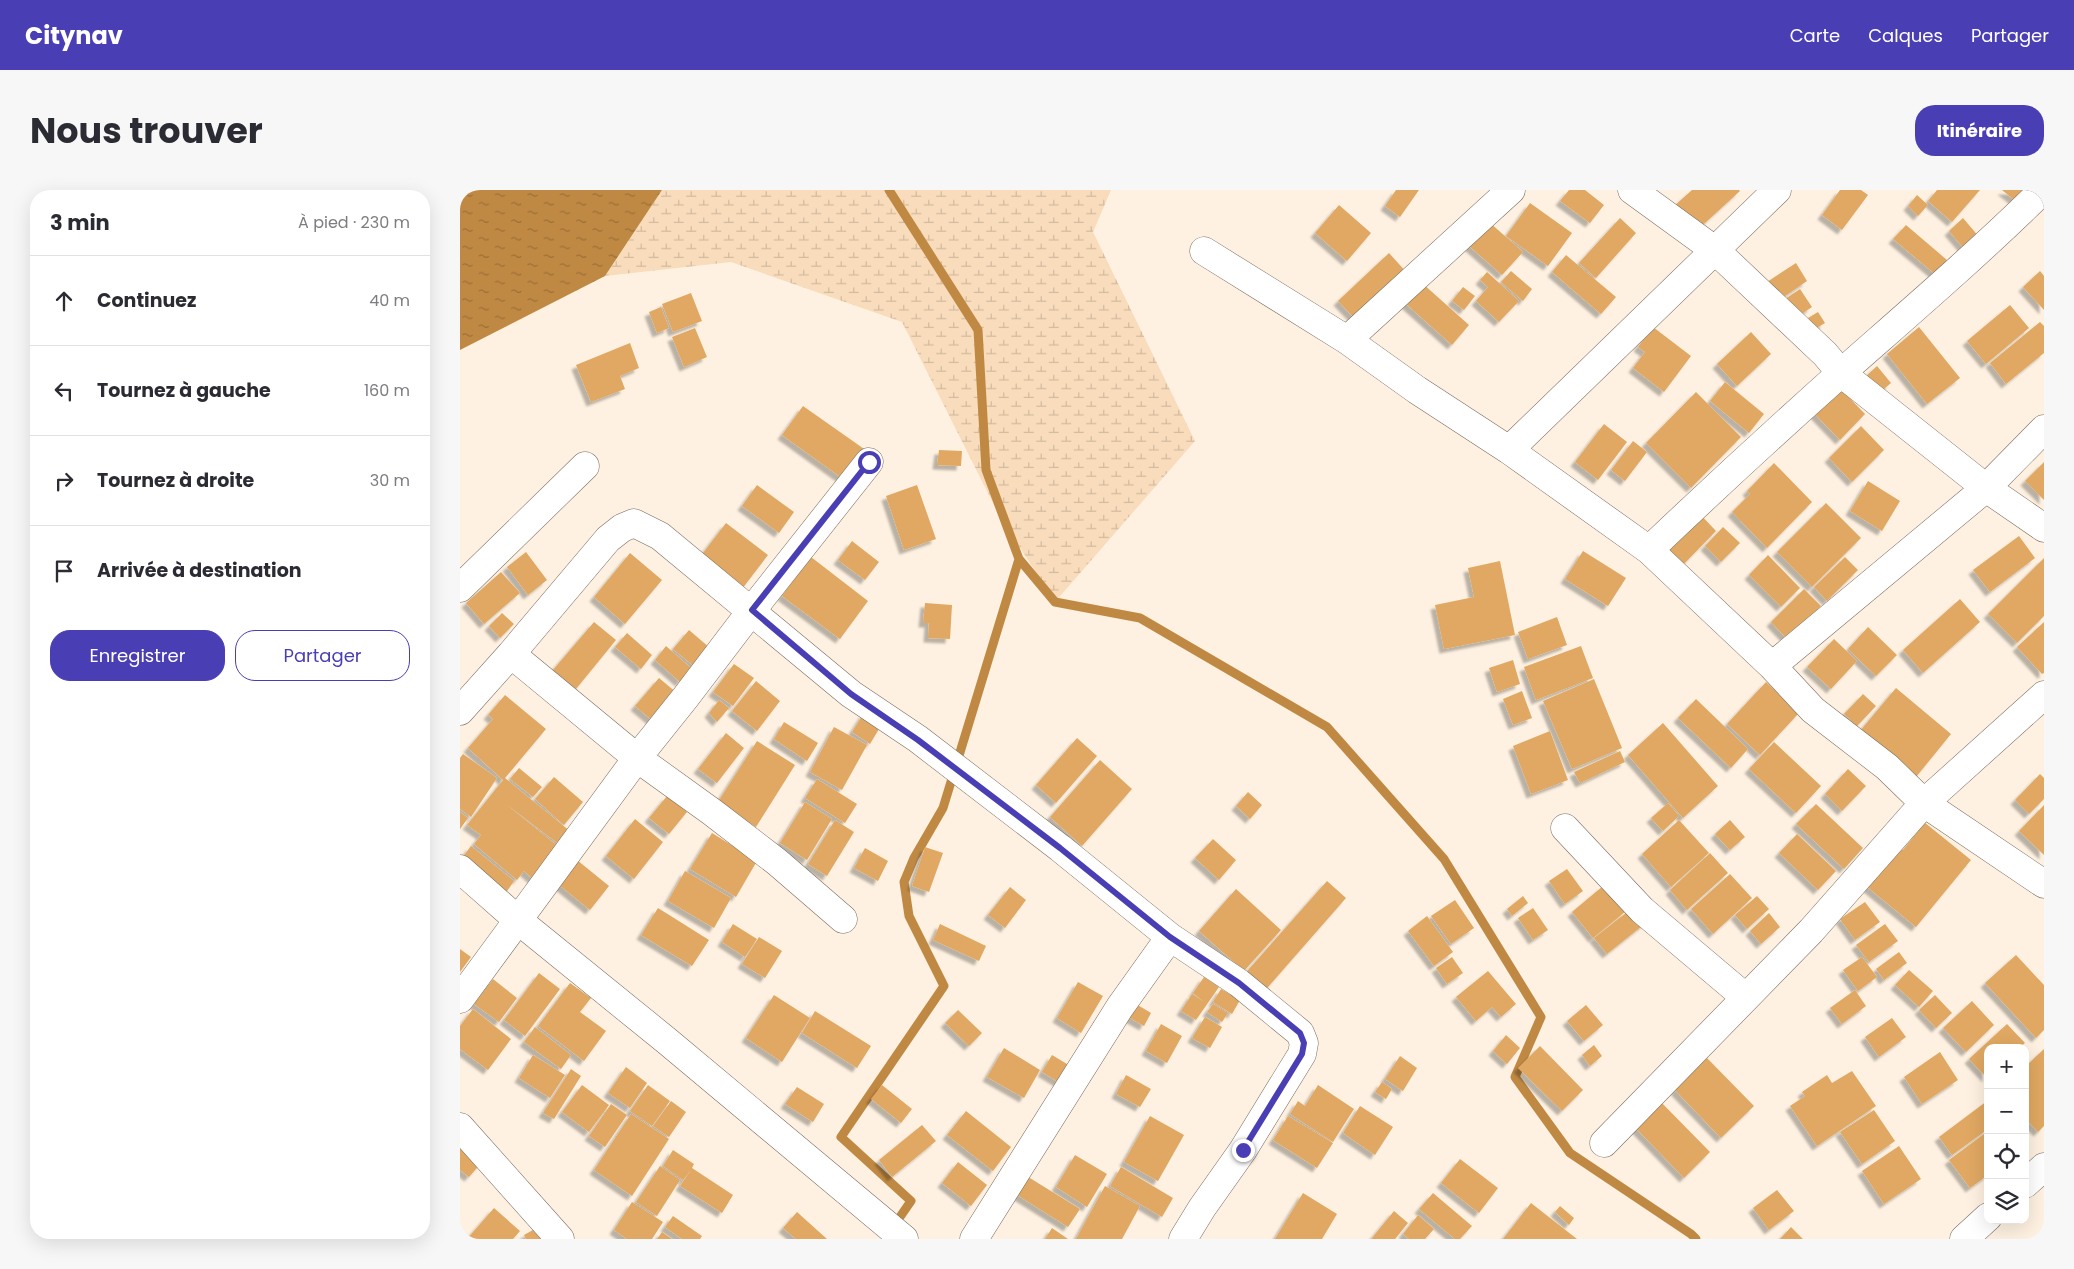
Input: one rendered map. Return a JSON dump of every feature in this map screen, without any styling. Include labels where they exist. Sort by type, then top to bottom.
[{"type":"street","points":[[1347,340],[1511,190]]},
{"type":"street","points":[[1632,190],[1716,251],[1825,354],[1841,373],[1986,488],[2044,528]]},
{"type":"street","points":[[1509,450],[1777,190]]},
{"type":"street","points":[[1649,550],[1728,475],[1841,373],[1988,244],[2043,190]]},
{"type":"street","points":[[1204,251],[1347,340],[1417,390],[1509,450],[1649,550],[1772,666],[1813,710],[1887,767],[1924,803],[2044,884]]},
{"type":"street","points":[[1772,666],[1986,488],[2044,429]]},
{"type":"street","points":[[460,999],[519,922],[637,758],[869,462]]},
{"type":"street","points":[[460,588],[585,466]]},
{"type":"street","points":[[460,711],[608,539],[622,528],[634,523],[660,536],[752,610],[851,694],[918,740],[1036,830],[1170,937],[1239,983],[1300,1033],[1304,1043],[1302,1054],[1243,1150],[1202,1208],[1183,1239]]},
{"type":"street","points":[[511,654],[637,758],[777,862],[843,919]]},
{"type":"street","points":[[1604,1143],[1810,931],[1924,803],[2044,695]]},
{"type":"street","points":[[1565,828],[1642,910],[1745,997]]},
{"type":"street","points":[[460,869],[519,922],[674,1047],[904,1239]]},
{"type":"street","points":[[974,1239],[1120,1007],[1170,937]]},
{"type":"street","points":[[460,1128],[560,1239]]},
{"type":"street","points":[[2029,1180],[2044,1167]]},
{"type":"street","points":[[1964,1239],[1984,1221]]},
{"type":"green space","points":[[662,190],[1111,190],[1093,232],[1195,441],[1055,602],[999,515],[902,322],[731,262],[605,276]]},
{"type":"water","points":[[460,190],[662,190],[605,276],[460,350]]},
{"type":"building","points":[[1396,190],[1419,190],[1400,217],[1385,206]]},
{"type":"building","points":[[1569,190],[1585,190],[1604,205],[1590,223],[1560,201]]},
{"type":"building","points":[[1692,190],[1740,191],[1694,233],[1672,208]]},
{"type":"building","points":[[1840,190],[1861,190],[1868,195],[1842,230],[1822,215]]},
{"type":"building","points":[[1937,190],[1980,190],[1952,222],[1928,201]]},
{"type":"building","points":[[2002,190],[2027,190],[2018,203]]},
{"type":"building","points":[[1917,195],[1928,205],[1918,216],[1908,206]]},
{"type":"building","points":[[1530,203],[1572,233],[1548,266],[1506,236]]},
{"type":"building","points":[[1339,205],[1371,233],[1347,261],[1315,233]]},
{"type":"building","points":[[1620,218],[1636,233],[1596,278],[1579,263]]},
{"type":"building","points":[[1963,218],[1980,238],[1966,251],[1949,231]]},
{"type":"building","points":[[1489,222],[1523,252],[1502,275],[1468,245]]},
{"type":"building","points":[[1906,225],[1947,260],[1935,274],[1893,239]]},
{"type":"building","points":[[1389,253],[1408,274],[1357,321],[1338,301]]},
{"type":"building","points":[[1566,255],[1616,297],[1601,314],[1552,272]]},
{"type":"building","points":[[1796,263],[1807,281],[1776,302],[1764,284]]},
{"type":"building","points":[[1511,271],[1532,289],[1523,301],[1501,282]]},
{"type":"building","points":[[2040,271],[2044,276],[2044,310],[2023,287]]},
{"type":"building","points":[[1487,272],[1519,301],[1499,322],[1476,301],[1488,287],[1480,280]]},
{"type":"building","points":[[1422,283],[1469,325],[1452,345],[1405,303]]},
{"type":"building","points":[[1463,287],[1475,296],[1464,310],[1452,301]]},
{"type":"building","points":[[1800,289],[1812,307],[1794,319],[1782,301]]},
{"type":"building","points":[[691,293],[702,321],[673,332],[662,304]]},
{"type":"building","points":[[2010,305],[2029,328],[1986,364],[1967,341]]},
{"type":"building","points":[[661,307],[669,328],[657,333],[649,312]]},
{"type":"building","points":[[1818,312],[1825,323],[1815,329],[1808,318]]},
{"type":"building","points":[[2040,322],[2044,326],[2044,353],[2006,384],[1990,363]]},
{"type":"building","points":[[1653,327],[1691,356],[1664,392],[1633,368],[1645,352],[1638,347]]},
{"type":"building","points":[[1919,327],[1960,378],[1927,404],[1887,354]]},
{"type":"building","points":[[695,328],[707,357],[684,367],[672,337]]},
{"type":"building","points":[[1751,332],[1771,354],[1737,386],[1717,364]]},
{"type":"building","points":[[630,343],[639,368],[620,376],[625,389],[591,402],[576,365]]},
{"type":"building","points":[[1877,366],[1891,383],[1877,395],[1864,378]]},
{"type":"building","points":[[1725,382],[1764,414],[1749,433],[1710,401]]},
{"type":"building","points":[[1839,387],[1865,414],[1840,440],[1813,412]]},
{"type":"building","points":[[1696,392],[1741,437],[1691,488],[1646,443]]},
{"type":"building","points":[[803,406],[867,451],[846,481],[782,435]]},
{"type":"building","points":[[1604,424],[1627,442],[1598,480],[1575,462]]},
{"type":"building","points":[[1861,426],[1884,450],[1852,482],[1829,458]]},
{"type":"building","points":[[1633,441],[1647,452],[1625,481],[1611,470]]},
{"type":"building","points":[[939,450],[962,451],[961,466],[937,465]]},
{"type":"building","points":[[2044,462],[2044,500],[2025,481]]},
{"type":"building","points":[[1774,463],[1812,502],[1767,548],[1732,512],[1750,494],[1747,491]]},
{"type":"building","points":[[1868,481],[1900,501],[1882,531],[1850,511]]},
{"type":"building","points":[[757,485],[794,512],[779,533],[742,506]]},
{"type":"building","points":[[917,485],[936,539],[904,550],[886,496]]},
{"type":"building","points":[[1826,503],[1861,538],[1812,587],[1777,552]]},
{"type":"building","points":[[1698,512],[1716,531],[1680,568],[1661,549]]},
{"type":"building","points":[[726,523],[768,555],[742,589],[700,557]]},
{"type":"building","points":[[1723,527],[1740,543],[1721,562],[1705,546]]},
{"type":"building","points":[[2019,536],[2035,558],[1990,592],[1973,570]]},
{"type":"building","points":[[852,541],[879,562],[865,580],[838,560]]},
{"type":"building","points":[[1583,551],[1626,578],[1608,606],[1565,579]]},
{"type":"building","points":[[526,552],[547,580],[528,595],[507,567]]},
{"type":"building","points":[[630,553],[662,580],[625,624],[594,597]]},
{"type":"building","points":[[1768,555],[1800,588],[1781,607],[1749,575]]},
{"type":"building","points":[[811,557],[868,601],[840,639],[782,596]]},
{"type":"building","points":[[1845,557],[1858,570],[1827,601],[1814,587]]},
{"type":"building","points":[[2044,558],[2044,616],[2017,643],[1988,614]]},
{"type":"building","points":[[1500,561],[1515,635],[1444,649],[1435,605],[1474,597],[1468,568]]},
{"type":"building","points":[[501,572],[520,593],[484,624],[466,603]]},
{"type":"building","points":[[1804,589],[1821,606],[1788,640],[1771,622]]},
{"type":"building","points":[[1960,599],[1980,622],[1923,673],[1903,650]]},
{"type":"building","points":[[925,603],[952,605],[950,639],[928,638],[929,623],[923,623]]},
{"type":"building","points":[[502,613],[514,624],[500,638],[489,626]]},
{"type":"building","points":[[1557,617],[1567,645],[1528,659],[1518,632]]},
{"type":"building","points":[[594,622],[616,640],[576,689],[553,670]]},
{"type":"building","points":[[2044,622],[2044,673],[2042,674],[2017,647]]},
{"type":"building","points":[[1868,627],[1897,655],[1876,676],[1848,649]]},
{"type":"building","points":[[689,630],[710,648],[695,667],[673,649]]},
{"type":"building","points":[[627,633],[652,655],[641,669],[615,647]]},
{"type":"building","points":[[1834,639],[1857,661],[1831,689],[1807,667]]},
{"type":"building","points":[[666,646],[691,668],[680,682],[655,660]]},
{"type":"building","points":[[1581,646],[1593,678],[1536,700],[1524,667]]},
{"type":"building","points":[[1513,660],[1520,684],[1497,692],[1489,668]]},
{"type":"building","points":[[734,664],[754,678],[733,706],[713,692]]},
{"type":"building","points":[[659,678],[677,693],[654,722],[635,706]]},
{"type":"building","points":[[1594,679],[1622,748],[1572,769],[1543,701]]},
{"type":"building","points":[[756,681],[780,701],[757,731],[732,711]]},
{"type":"building","points":[[1766,682],[1799,713],[1760,755],[1727,724]]},
{"type":"building","points":[[1896,688],[1951,734],[1916,777],[1860,731]]},
{"type":"building","points":[[1522,691],[1532,718],[1513,725],[1503,699]]},
{"type":"building","points":[[1863,694],[1876,706],[1857,726],[1844,714]]},
{"type":"building","points":[[505,695],[546,729],[505,778],[571,832],[560,845],[506,804],[560,848],[534,880],[524,871],[517,880],[474,844],[481,835],[467,825],[503,780],[468,748],[493,719],[488,715]]},
{"type":"building","points":[[1696,699],[1748,749],[1731,768],[1678,718]]},
{"type":"building","points":[[719,700],[729,708],[717,722],[709,713]]},
{"type":"building","points":[[864,713],[882,724],[870,744],[852,732]]},
{"type":"building","points":[[784,722],[818,743],[807,761],[774,739]]},
{"type":"building","points":[[1663,723],[1718,786],[1683,818],[1628,755]]},
{"type":"building","points":[[834,727],[867,745],[842,790],[810,772]]},
{"type":"building","points":[[1550,731],[1568,780],[1531,794],[1513,746]]},
{"type":"building","points":[[726,733],[744,748],[717,783],[698,769]]},
{"type":"building","points":[[1077,738],[1097,756],[1056,803],[1036,785]]},
{"type":"building","points":[[757,741],[795,765],[756,827],[718,802]]},
{"type":"building","points":[[1774,742],[1821,786],[1796,813],[1749,769]]},
{"type":"building","points":[[1620,751],[1625,762],[1580,783],[1574,772]]},
{"type":"building","points":[[463,754],[497,778],[471,817],[460,809],[460,758]]},
{"type":"building","points":[[1100,760],[1132,789],[1082,846],[1050,817]]},
{"type":"building","points":[[519,768],[542,787],[533,797],[510,779]]},
{"type":"building","points":[[1848,769],[1866,786],[1842,811],[1825,794]]},
{"type":"building","points":[[2040,774],[2044,778],[2044,799],[2029,814],[2015,800]]},
{"type":"building","points":[[554,777],[583,802],[564,825],[535,799]]},
{"type":"building","points":[[817,779],[857,804],[845,823],[805,798]]},
{"type":"building","points":[[1248,792],[1262,805],[1250,819],[1236,806]]},
{"type":"building","points":[[667,796],[687,812],[669,834],[649,818]]},
{"type":"building","points":[[805,802],[832,819],[807,860],[780,843]]},
{"type":"building","points":[[1668,803],[1679,816],[1663,831],[1651,818]]},
{"type":"building","points":[[1816,804],[1863,848],[1844,869],[1796,824]]},
{"type":"building","points":[[2044,805],[2044,855],[2019,831]]},
{"type":"building","points":[[460,812],[468,818],[460,829]]},
{"type":"building","points":[[1919,818],[1971,860],[1916,927],[1866,886],[1897,845],[1903,850],[1916,834],[1910,828]]},
{"type":"building","points":[[635,819],[663,842],[634,879],[606,856]]},
{"type":"building","points":[[835,820],[854,832],[827,876],[808,864]]},
{"type":"building","points":[[1679,820],[1709,853],[1671,887],[1642,854]]},
{"type":"building","points":[[1730,820],[1745,837],[1730,850],[1715,834]]},
{"type":"building","points":[[712,833],[757,861],[736,897],[690,869]]},
{"type":"building","points":[[1797,834],[1836,871],[1818,890],[1779,853]]},
{"type":"building","points":[[1213,839],[1236,860],[1219,880],[1195,858]]},
{"type":"building","points":[[471,846],[514,881],[505,894],[462,858]]},
{"type":"building","points":[[925,847],[943,853],[929,892],[912,886]]},
{"type":"building","points":[[865,848],[888,861],[878,881],[854,868]]},
{"type":"building","points":[[1710,853],[1728,873],[1687,910],[1670,890]]},
{"type":"building","points":[[577,860],[609,886],[590,910],[558,884]]},
{"type":"building","points":[[1567,869],[1583,891],[1565,904],[1549,881]]},
{"type":"building","points":[[685,871],[731,898],[714,928],[668,901]]},
{"type":"building","points":[[1730,874],[1752,898],[1713,934],[1691,909]]},
{"type":"building","points":[[1327,881],[1346,898],[1261,995],[1241,978]]},
{"type":"building","points":[[1603,886],[1625,912],[1593,938],[1572,912]]},
{"type":"building","points":[[1010,887],[1026,900],[1005,928],[988,915]]},
{"type":"building","points":[[1236,889],[1281,930],[1244,971],[1199,931]]},
{"type":"building","points":[[1523,896],[1528,903],[1512,916],[1507,909]]},
{"type":"building","points":[[1757,896],[1769,909],[1747,929],[1735,915]]},
{"type":"building","points":[[1455,900],[1474,928],[1451,944],[1431,916]]},
{"type":"building","points":[[1865,902],[1880,922],[1855,940],[1840,919]]},
{"type":"building","points":[[658,908],[709,940],[692,966],[641,935]]},
{"type":"building","points":[[1533,908],[1548,930],[1533,940],[1518,918]]},
{"type":"building","points":[[1627,912],[1647,922],[1607,954],[1594,938]]},
{"type":"building","points":[[1769,913],[1780,927],[1761,944],[1750,931]]},
{"type":"building","points":[[1427,916],[1453,952],[1434,966],[1408,931]]},
{"type":"building","points":[[733,924],[757,939],[745,957],[722,942]]},
{"type":"building","points":[[940,924],[986,946],[979,961],[933,940]]},
{"type":"building","points":[[1885,924],[1898,941],[1869,962],[1856,945]]},
{"type":"building","points":[[759,937],[782,951],[765,978],[742,964]]},
{"type":"building","points":[[460,949],[471,957],[460,972]]},
{"type":"building","points":[[1899,952],[1907,963],[1884,980],[1876,969]]},
{"type":"building","points":[[2016,955],[2044,985],[2044,1030],[2036,1038],[1985,983]]},
{"type":"building","points":[[1452,957],[1463,973],[1447,984],[1436,968]]},
{"type":"building","points":[[1862,957],[1877,977],[1858,991],[1843,970]]},
{"type":"building","points":[[1909,970],[1933,991],[1919,1007],[1895,985]]},
{"type":"building","points":[[1488,971],[1516,1004],[1501,1017],[1492,1007],[1476,1021],[1456,997]]},
{"type":"building","points":[[539,973],[560,989],[525,1036],[504,1020]]},
{"type":"building","points":[[1204,977],[1219,987],[1196,1020],[1181,1011],[1192,994],[1204,1002],[1193,993]]},
{"type":"building","points":[[493,979],[517,998],[499,1022],[474,1004]]},
{"type":"building","points":[[1078,982],[1103,996],[1081,1033],[1057,1018]]},
{"type":"building","points":[[570,983],[591,998],[580,1012],[606,1031],[584,1061],[538,1026]]},
{"type":"building","points":[[1221,989],[1240,1000],[1232,1014],[1213,1002]]},
{"type":"building","points":[[1855,990],[1866,1006],[1842,1024],[1830,1008]]},
{"type":"building","points":[[774,995],[810,1018],[782,1062],[746,1038]]},
{"type":"building","points":[[1935,995],[1952,1013],[1936,1028],[1919,1010]]},
{"type":"building","points":[[1131,1001],[1151,1013],[1144,1026],[1123,1014]]},
{"type":"building","points":[[1972,1001],[1994,1025],[1966,1052],[1943,1028]]},
{"type":"building","points":[[1213,1004],[1228,1013],[1222,1022],[1207,1012]]},
{"type":"building","points":[[1586,1005],[1603,1025],[1584,1041],[1567,1021]]},
{"type":"building","points":[[473,1009],[511,1039],[488,1070],[460,1049],[460,1026]]},
{"type":"building","points":[[958,1010],[982,1033],[969,1046],[945,1023]]},
{"type":"building","points":[[815,1011],[871,1046],[857,1068],[802,1033]]},
{"type":"building","points":[[1205,1017],[1222,1027],[1210,1048],[1192,1038]]},
{"type":"building","points":[[1892,1018],[1906,1037],[1879,1057],[1865,1037]]},
{"type":"building","points":[[1161,1024],[1182,1036],[1167,1063],[1146,1051]]},
{"type":"building","points":[[2007,1024],[2025,1043],[2024,1044],[1985,1044]]},
{"type":"building","points":[[535,1027],[571,1055],[561,1069],[524,1042]]},
{"type":"building","points":[[1506,1035],[1520,1048],[1507,1064],[1493,1051]]},
{"type":"building","points":[[1594,1045],[1602,1056],[1590,1066],[1582,1055]]},
{"type":"building","points":[[1984,1045],[1984,1075],[1969,1059]]},
{"type":"building","points":[[1540,1046],[1583,1090],[1562,1111],[1518,1068]]},
{"type":"building","points":[[1004,1048],[1040,1070],[1024,1098],[987,1077]]},
{"type":"building","points":[[2044,1049],[2044,1126],[2038,1132],[2029,1122],[2029,1063]]},
{"type":"building","points":[[1940,1052],[1958,1080],[1922,1104],[1904,1077]]},
{"type":"building","points":[[533,1055],[565,1075],[550,1098],[519,1078]]},
{"type":"building","points":[[1052,1055],[1072,1067],[1062,1084],[1042,1072]]},
{"type":"building","points":[[1400,1056],[1417,1068],[1403,1091],[1385,1079]]},
{"type":"building","points":[[1707,1058],[1754,1106],[1721,1138],[1675,1090]]},
{"type":"building","points":[[626,1067],[647,1083],[630,1108],[608,1093]]},
{"type":"building","points":[[571,1069],[581,1076],[554,1119],[543,1113]]},
{"type":"building","points":[[1852,1071],[1876,1106],[1817,1146],[1790,1106],[1805,1096],[1802,1092],[1827,1075],[1832,1083]]},
{"type":"building","points":[[1126,1075],[1151,1089],[1140,1107],[1116,1094]]},
{"type":"building","points":[[1382,1082],[1392,1089],[1386,1099],[1375,1092]]},
{"type":"building","points":[[582,1085],[609,1105],[589,1132],[562,1112]]},
{"type":"building","points":[[648,1085],[670,1101],[652,1126],[630,1111]]},
{"type":"building","points":[[882,1085],[912,1109],[901,1123],[871,1099]]},
{"type":"building","points":[[1318,1085],[1354,1109],[1333,1142],[1290,1114],[1298,1101],[1305,1106]]},
{"type":"building","points":[[797,1087],[824,1104],[813,1122],[785,1104]]},
{"type":"building","points":[[1656,1097],[1710,1152],[1684,1178],[1630,1122]]},
{"type":"building","points":[[671,1101],[686,1112],[669,1137],[653,1126]]},
{"type":"building","points":[[1984,1103],[1984,1132],[1952,1155],[1939,1137]]},
{"type":"building","points":[[611,1104],[627,1115],[605,1147],[589,1136]]},
{"type":"building","points":[[1360,1106],[1393,1127],[1375,1155],[1343,1133]]},
{"type":"building","points":[[1874,1110],[1895,1141],[1862,1164],[1840,1132]]},
{"type":"building","points":[[966,1111],[1011,1147],[993,1171],[947,1135]]},
{"type":"building","points":[[631,1114],[669,1139],[632,1196],[594,1170]]},
{"type":"building","points":[[1150,1116],[1184,1135],[1158,1181],[1124,1162]]},
{"type":"building","points":[[1288,1116],[1333,1143],[1317,1168],[1273,1140]]},
{"type":"building","points":[[922,1125],[936,1141],[892,1177],[879,1160]]},
{"type":"building","points":[[1984,1134],[1984,1178],[1970,1188],[1949,1160]]},
{"type":"building","points":[[460,1141],[483,1161],[469,1177],[460,1170]]},
{"type":"building","points":[[1899,1146],[1921,1179],[1884,1204],[1862,1171]]},
{"type":"building","points":[[673,1150],[694,1164],[692,1168],[733,1195],[722,1213],[680,1186],[691,1170],[683,1180],[663,1166]]},
{"type":"building","points":[[1075,1155],[1107,1174],[1087,1207],[1056,1187]]},
{"type":"building","points":[[1460,1159],[1498,1188],[1479,1213],[1441,1183]]},
{"type":"building","points":[[958,1162],[987,1185],[971,1206],[942,1183]]},
{"type":"building","points":[[660,1166],[680,1180],[657,1216],[636,1202]]},
{"type":"building","points":[[1121,1167],[1173,1198],[1162,1217],[1110,1186]]},
{"type":"building","points":[[1025,1175],[1080,1209],[1068,1227],[1014,1193]]},
{"type":"building","points":[[1105,1186],[1140,1206],[1122,1239],[1076,1239]]},
{"type":"building","points":[[1777,1190],[1794,1211],[1769,1230],[1753,1208]]},
{"type":"building","points":[[1303,1193],[1337,1214],[1322,1239],[1275,1239]]},
{"type":"building","points":[[1433,1193],[1472,1226],[1460,1239],[1455,1239],[1419,1209]]},
{"type":"building","points":[[632,1202],[663,1222],[652,1239],[627,1239],[614,1230]]},
{"type":"building","points":[[1531,1203],[1577,1239],[1503,1239]]},
{"type":"building","points":[[1560,1206],[1574,1218],[1569,1225],[1555,1212]]},
{"type":"building","points":[[494,1208],[520,1231],[513,1239],[467,1239]]},
{"type":"building","points":[[1394,1211],[1408,1223],[1395,1239],[1373,1239],[1372,1238]]},
{"type":"building","points":[[797,1212],[827,1239],[796,1239],[783,1228]]},
{"type":"building","points":[[1418,1215],[1434,1229],[1425,1239],[1409,1239],[1403,1234]]},
{"type":"building","points":[[673,1216],[702,1236],[700,1239],[682,1239],[665,1227]]},
{"type":"building","points":[[540,1226],[547,1239],[526,1239],[524,1235]]},
{"type":"building","points":[[1791,1227],[1803,1239],[1780,1239]]},
{"type":"building","points":[[1052,1228],[1068,1239],[1045,1239]]},
{"type":"building","points":[[662,1232],[672,1239],[657,1239]]},
{"type":"waterway","points":[[889,190],[978,330],[986,470],[1019,559],[1055,602],[1140,618],[1327,727],[1444,859],[1541,1017],[1515,1077],[1570,1153],[1696,1239]]},
{"type":"waterway","points":[[893,1227],[911,1201],[841,1137],[944,986],[909,916],[904,882],[914,858],[943,808],[1019,559]]},
{"type":"route","points":[[869,462],[752,610],[851,694],[918,740],[1060,848],[1170,937],[1239,983],[1300,1033],[1304,1043],[1302,1054],[1243,1150]]}]
